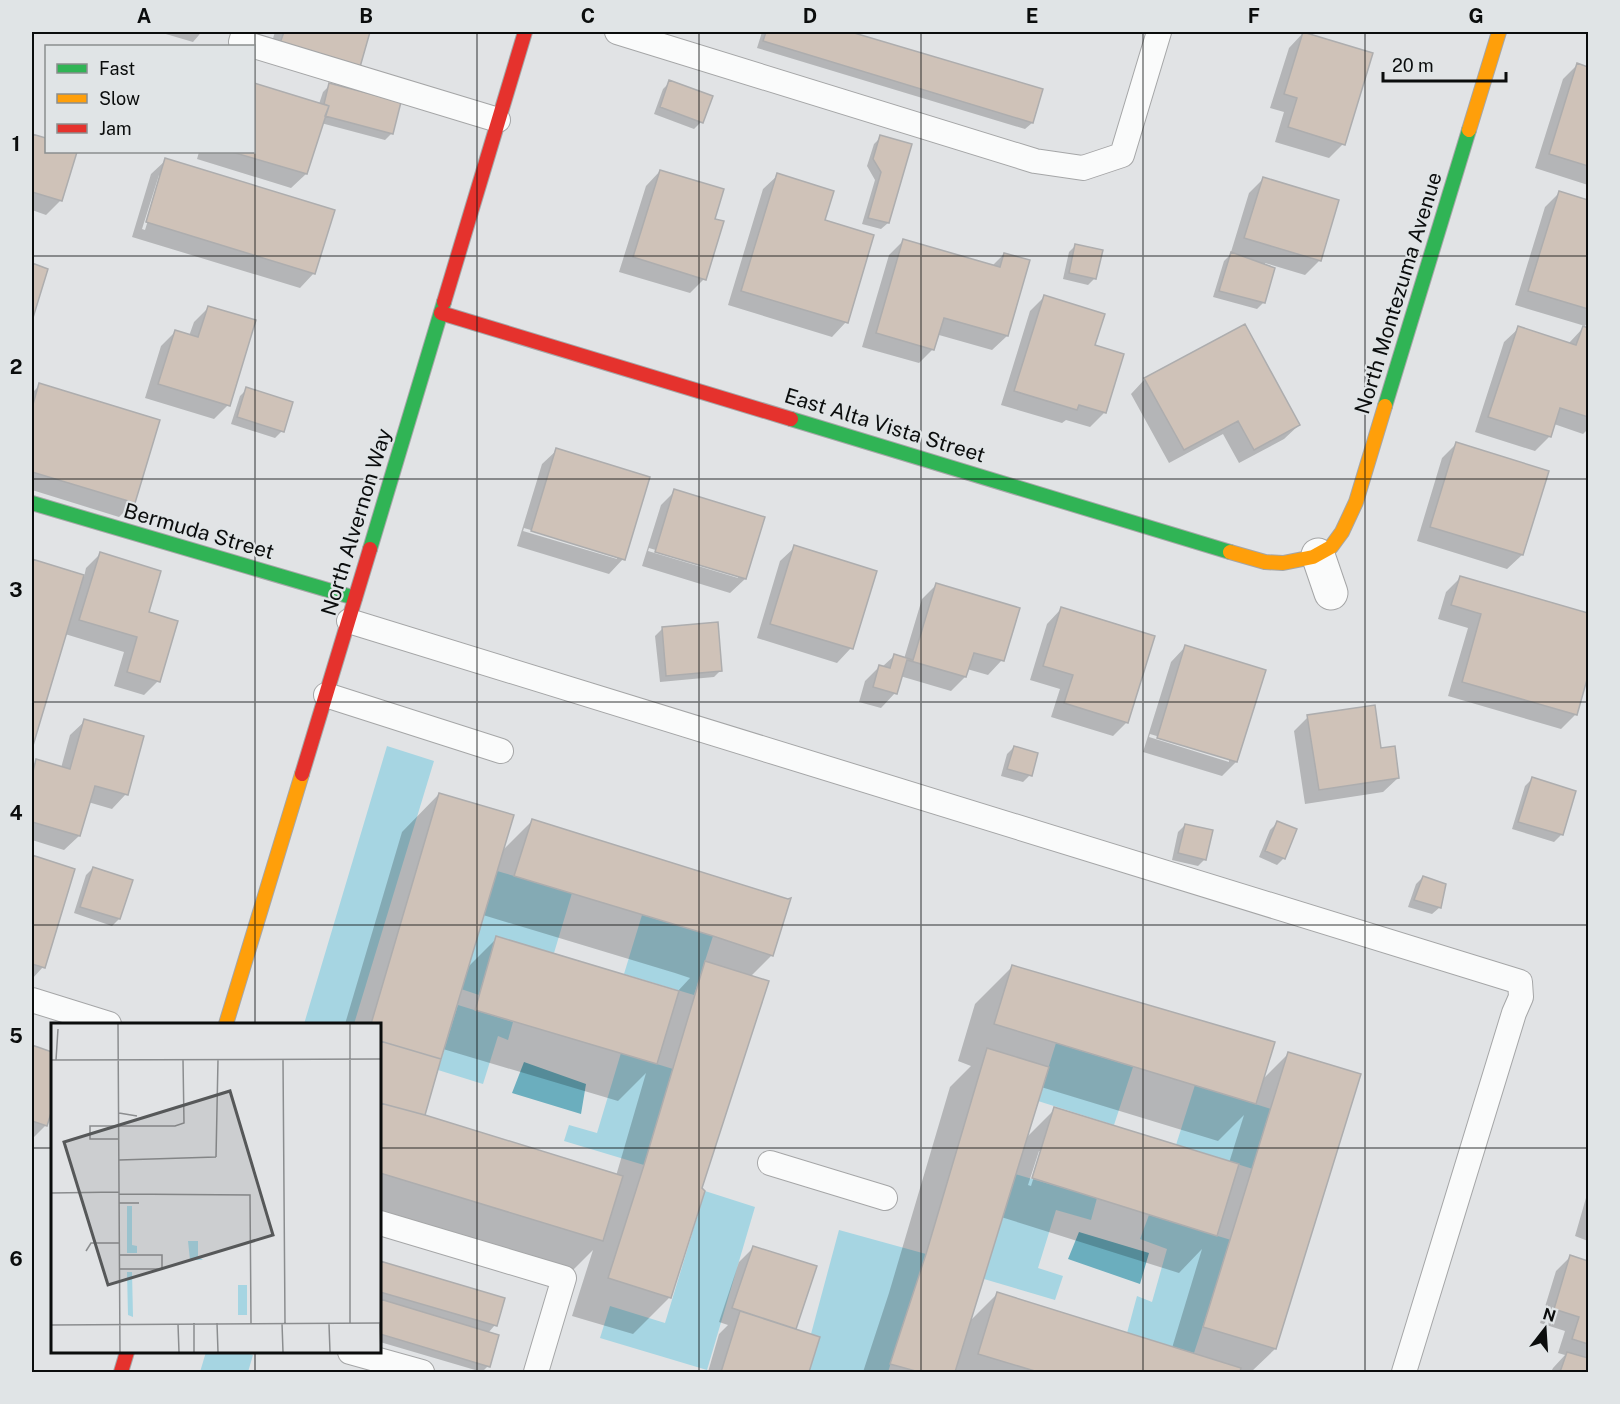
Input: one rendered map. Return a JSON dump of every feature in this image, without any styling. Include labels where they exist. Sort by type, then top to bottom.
[{"type":"street","name":"North Alvernon Way","points":[[226,1023],[525,32]]},
{"type":"street","name":"North Montezuma Avenue","points":[[1318,555],[1330,548],[1343,530],[1356,502],[1499,32]]},
{"type":"street","name":"East Alta Vista Street","points":[[441,313],[1245,556],[1276,563],[1297,561],[1318,555]]},
{"type":"street","name":"Bermuda Street","points":[[32,503],[352,609]]},
{"type":"street","points":[[1318,555],[1331,593]]},
{"type":"street","points":[[121,1372],[127,1353]]},
{"type":"lane","points":[[244,32],[241,42],[251,45]]},
{"type":"lane","points":[[617,32],[1035,161],[1083,168],[1122,155],[1159,32]]},
{"type":"lane","points":[[255,46],[498,120]]},
{"type":"lane","points":[[352,609],[1520,982],[1521,997],[1514,1012],[1404,1372]]},
{"type":"lane","points":[[326,694],[501,751]]},
{"type":"lane","points":[[32,1000],[106,1023]]},
{"type":"lane","points":[[770,1163],[885,1198]]},
{"type":"lane","points":[[381,1223],[564,1278],[536,1372]]},
{"type":"lane","points":[[354,1353],[422,1372]]},
{"type":"shaded area","points":[[387,746],[434,761],[354,1023],[304,1023]]},
{"type":"shaded area","points":[[497,871],[572,893],[554,953],[497,937],[479,995],[461,989]]},
{"type":"shaded area","points":[[642,915],[713,936],[694,995],[624,974]]},
{"type":"shaded area","points":[[458,1005],[513,1022],[508,1040],[498,1036],[483,1084],[438,1070]]},
{"type":"shaded area","points":[[1056,1043],[1133,1067],[1114,1125],[1038,1101]]},
{"type":"shaded area","points":[[621,1053],[673,1069],[644,1165],[564,1141],[569,1125],[597,1133]]},
{"type":"shaded area","points":[[524,1062],[586,1084],[581,1114],[512,1093]]},
{"type":"shaded area","points":[[1195,1085],[1271,1109],[1253,1169],[1176,1145]]},
{"type":"shaded area","points":[[1015,1174],[1097,1198],[1091,1220],[1056,1210],[1038,1268],[1063,1276],[1055,1300],[984,1279]]},
{"type":"shaded area","points":[[705,1191],[755,1207],[707,1370],[600,1338],[610,1306],[665,1323]]},
{"type":"shaded area","points":[[1149,1215],[1231,1240],[1194,1353],[1127,1333],[1137,1296],[1152,1302],[1167,1249],[1140,1239]]},
{"type":"shaded area","points":[[839,1230],[926,1254],[888,1372],[809,1372],[819,1337],[811,1334]]},
{"type":"shaded area","points":[[1079,1232],[1149,1253],[1140,1284],[1068,1259]]},
{"type":"shaded area","points":[[206,1353],[253,1355],[248,1372],[200,1372]]},
{"type":"building","points":[[284,32],[370,32],[360,67],[280,43]]},
{"type":"building","points":[[766,32],[851,32],[1043,89],[1033,123],[763,41]]},
{"type":"building","points":[[1303,32],[1373,53],[1345,145],[1288,127],[1297,98],[1284,94]]},
{"type":"building","points":[[1577,63],[1588,67],[1588,166],[1549,154]]},
{"type":"building","points":[[669,80],[713,96],[703,123],[660,107]]},
{"type":"building","points":[[255,83],[329,106],[307,174],[235,153],[255,153]]},
{"type":"building","points":[[329,83],[401,102],[393,134],[325,116],[329,106],[324,104]]},
{"type":"building","points":[[32,134],[45,138],[45,153],[77,153],[62,201],[32,192]]},
{"type":"building","points":[[880,135],[912,144],[889,223],[868,218],[881,172],[873,159]]},
{"type":"building","points":[[165,158],[335,210],[315,274],[146,222]]},
{"type":"building","points":[[660,170],[724,189],[715,219],[724,221],[706,280],[633,257]]},
{"type":"building","points":[[777,173],[834,191],[825,220],[874,235],[848,323],[741,291]]},
{"type":"building","points":[[1263,177],[1339,200],[1321,261],[1244,238]]},
{"type":"building","points":[[1559,191],[1588,200],[1588,309],[1528,291]]},
{"type":"building","points":[[903,239],[1000,267],[1004,253],[1030,260],[1008,336],[944,318],[934,350],[876,333]]},
{"type":"building","points":[[1075,244],[1103,250],[1096,279],[1069,273]]},
{"type":"building","points":[[1231,252],[1275,268],[1265,303],[1219,291]]},
{"type":"building","points":[[32,263],[48,269],[32,321]]},
{"type":"building","points":[[1044,295],[1105,314],[1095,345],[1124,354],[1106,413],[1079,405],[1077,410],[1014,391]]},
{"type":"building","points":[[208,306],[256,320],[230,406],[158,384],[175,330],[198,337]]},
{"type":"building","points":[[1245,324],[1300,425],[1254,450],[1238,421],[1184,450],[1144,378]]},
{"type":"building","points":[[1518,326],[1576,345],[1583,326],[1588,328],[1588,417],[1560,408],[1551,437],[1488,417]]},
{"type":"building","points":[[39,383],[160,420],[135,503],[32,472],[32,408]]},
{"type":"building","points":[[246,387],[293,402],[284,432],[237,417]]},
{"type":"building","points":[[1456,442],[1549,471],[1523,555],[1430,527]]},
{"type":"building","points":[[556,448],[650,477],[625,560],[531,531]]},
{"type":"building","points":[[674,489],[765,517],[746,579],[655,552]]},
{"type":"building","points":[[794,545],[877,571],[853,649],[770,624]]},
{"type":"building","points":[[100,552],[161,571],[149,612],[178,621],[160,682],[127,672],[137,637],[79,620]]},
{"type":"building","points":[[32,559],[84,575],[32,749]]},
{"type":"building","points":[[1460,576],[1588,613],[1588,676],[1577,715],[1462,682],[1481,614],[1451,605]]},
{"type":"building","points":[[936,583],[1020,608],[1004,661],[974,653],[966,677],[907,660],[897,694],[873,687],[879,665],[890,668],[894,654],[913,660]]},
{"type":"building","points":[[1061,607],[1155,636],[1128,723],[1064,703],[1073,675],[1043,666]]},
{"type":"building","points":[[718,622],[722,671],[666,676],[662,627]]},
{"type":"building","points":[[1185,645],[1266,670],[1237,762],[1157,738]]},
{"type":"building","points":[[1375,705],[1381,748],[1395,746],[1399,778],[1319,790],[1307,715]]},
{"type":"building","points":[[84,719],[144,736],[128,795],[95,786],[80,836],[32,822],[32,776],[36,759],[70,769]]},
{"type":"building","points":[[1014,746],[1038,753],[1032,776],[1007,769]]},
{"type":"building","points":[[1532,777],[1576,791],[1563,835],[1518,822]]},
{"type":"building","points":[[439,793],[514,815],[441,1059],[381,1041],[381,1023],[371,1023]]},
{"type":"building","points":[[532,819],[788,899],[791,898],[773,956],[514,876]]},
{"type":"building","points":[[1277,821],[1297,829],[1285,859],[1265,851]]},
{"type":"building","points":[[1185,824],[1213,830],[1206,860],[1178,853]]},
{"type":"building","points":[[32,855],[75,869],[45,968],[32,964]]},
{"type":"building","points":[[93,867],[133,880],[120,919],[80,907]]},
{"type":"building","points":[[1423,876],[1446,884],[1441,908],[1414,900]]},
{"type":"building","points":[[496,936],[679,991],[657,1064],[475,1010]]},
{"type":"building","points":[[705,961],[769,981],[702,1188],[705,1191],[671,1298],[608,1278]]},
{"type":"building","points":[[1012,965],[1275,1042],[1256,1104],[994,1024]]},
{"type":"building","points":[[381,1041],[441,1059],[425,1115],[381,1103]]},
{"type":"building","points":[[32,1045],[51,1052],[51,1113],[47,1126],[32,1121]]},
{"type":"building","points":[[987,1048],[1049,1067],[955,1372],[919,1372],[890,1364],[926,1254]]},
{"type":"building","points":[[1288,1052],[1361,1074],[1276,1349],[1203,1327]]},
{"type":"building","points":[[381,1103],[623,1176],[603,1241],[381,1173]]},
{"type":"building","points":[[1054,1107],[1239,1164],[1217,1236],[1032,1178]]},
{"type":"building","points":[[753,1246],[817,1266],[796,1329],[732,1308]]},
{"type":"building","points":[[1570,1255],[1588,1261],[1588,1344],[1572,1339],[1579,1317],[1554,1309]]},
{"type":"building","points":[[381,1261],[505,1298],[497,1326],[381,1292]]},
{"type":"building","points":[[997,1292],[1241,1368],[1240,1372],[1038,1372],[978,1354]]},
{"type":"building","points":[[381,1299],[499,1335],[490,1367],[381,1334]]},
{"type":"building","points":[[740,1311],[820,1337],[809,1372],[721,1372]]},
{"type":"building","points":[[1567,1352],[1588,1358],[1588,1372],[1560,1372]]},
{"type":"traffic: fast","points":[[1385,406],[1469,130]]},
{"type":"traffic: fast","points":[[370,549],[444,302]]},
{"type":"traffic: fast","points":[[791,419],[1230,552]]},
{"type":"traffic: fast","points":[[32,503],[355,598]]},
{"type":"traffic: slow","points":[[1469,130],[1499,32]]},
{"type":"traffic: slow","points":[[1230,552],[1265,562],[1283,563],[1313,557],[1331,547],[1342,532],[1356,502],[1385,406]]},
{"type":"traffic: slow","points":[[226,1023],[302,774]]},
{"type":"traffic: jam","points":[[444,302],[525,32]]},
{"type":"traffic: jam","points":[[441,313],[791,419]]},
{"type":"traffic: jam","points":[[302,774],[370,549]]},
{"type":"traffic: jam","points":[[121,1372],[127,1353]]}]
